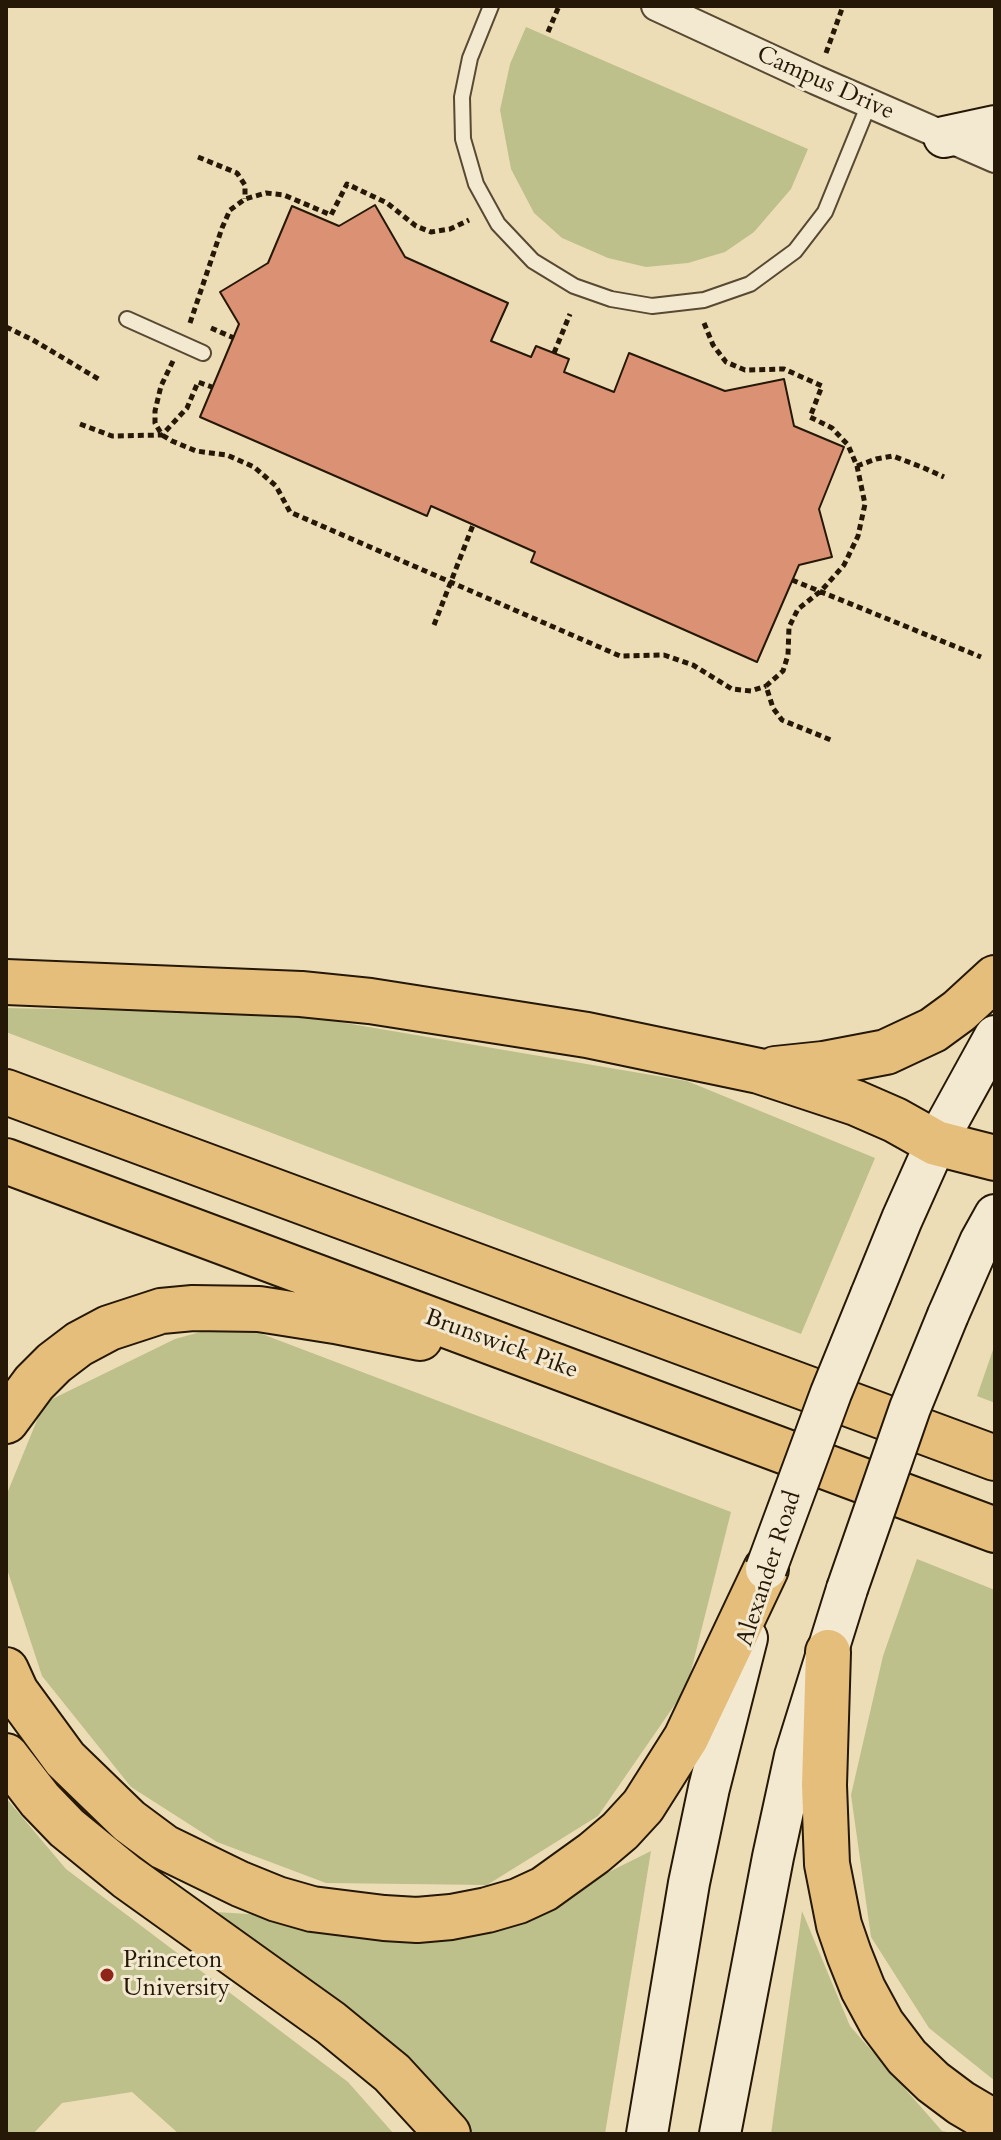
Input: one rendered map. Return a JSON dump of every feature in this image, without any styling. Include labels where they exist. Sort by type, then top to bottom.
[{"type":"highway","points":[[759,1071],[823,1064],[886,1052],[933,1030],[995,978]]},
{"type":"highway","points":[[6,982],[301,994],[370,1001],[587,1035],[759,1071],[856,1103],[936,1143],[995,1158]]},
{"type":"highway","points":[[6,1092],[995,1458]]},
{"type":"highway","name":"Brunswick Pike","points":[[6,1161],[995,1530]]},
{"type":"highway","points":[[6,1421],[34,1383],[79,1344],[109,1328],[161,1311],[259,1309],[554,1365]]},
{"type":"highway","points":[[940,1509],[995,1540]]},
{"type":"highway","points":[[6,1670],[16,1692],[65,1759],[129,1821],[164,1847],[240,1884],[312,1909],[417,1920],[451,1917],[518,1901],[544,1889],[594,1853],[643,1806],[686,1738],[766,1569]]},
{"type":"highway","points":[[828,1652],[824,1785],[827,1864],[839,1925],[849,1954],[882,2024],[907,2057],[961,2103],[995,2123]]},
{"type":"highway","points":[[6,1756],[40,1800],[67,1828],[127,1877],[331,2023],[392,2073],[448,2134]]},
{"type":"main road","points":[[944,137],[995,126]]},
{"type":"main road","name":"Alexander Road","points":[[647,2134],[689,1883],[709,1788],[766,1569],[831,1393],[902,1219],[936,1143],[995,1036]]},
{"type":"main road","points":[[720,2134],[795,1756],[847,1589],[910,1408],[980,1242],[995,1215]]},
{"type":"street","name":"Campus Drive","points":[[656,6],[995,158]]},
{"type":"lane","points":[[491,6],[470,58],[462,97],[463,139],[476,184],[498,224],[533,261],[574,286],[611,299],[652,306],[704,300],[750,284],[795,251],[825,212],[869,104]]},
{"type":"lane","points":[[127,319],[203,353]]},
{"type":"path","points":[[548,32],[559,6]]},
{"type":"path","points":[[816,80],[843,6]]},
{"type":"path","points":[[198,157],[237,173],[245,185],[245,199]]},
{"type":"path","points":[[469,220],[450,229],[431,232],[416,226],[387,203],[347,184],[331,215],[284,195],[266,193],[245,199],[230,210],[192,320],[161,386],[155,423],[162,435],[196,451],[227,455],[254,467],[276,486],[290,512],[620,656],[664,655],[693,665],[732,689],[751,691],[766,686],[783,671],[788,655],[789,627],[798,609],[821,591],[844,565],[858,536],[865,504],[857,466],[848,445],[832,428],[810,417],[822,386],[784,369],[745,370],[726,362],[713,345],[704,323]]},
{"type":"path","points":[[554,353],[570,314]]},
{"type":"path","points":[[6,327],[100,380]]},
{"type":"path","points":[[80,424],[112,436],[162,435],[187,408],[198,382],[212,387]]},
{"type":"path","points":[[857,466],[893,456],[944,477]]},
{"type":"path","points":[[434,625],[473,525]]},
{"type":"path","points":[[792,580],[981,657]]},
{"type":"path","points":[[766,686],[773,708],[782,720],[831,740]]},
{"type":"green space","points":[[526,27],[808,149],[791,189],[754,232],[725,252],[688,263],[646,267],[608,258],[562,238],[534,213],[511,169],[500,110],[510,64]]},
{"type":"green space","points":[[6,1008],[292,1014],[687,1081],[875,1158],[801,1334],[6,1032]]},
{"type":"green space","points":[[233,1323],[731,1512],[687,1687],[598,1816],[487,1885],[326,1883],[217,1842],[131,1787],[42,1676],[6,1566],[6,1496],[44,1403],[175,1339]]},
{"type":"green space","points":[[995,1344],[995,1403],[977,1396]]},
{"type":"green space","points":[[917,1559],[995,1590],[995,2081],[929,2028],[871,1937],[851,1795],[883,1656]]},
{"type":"green space","name":"Princeton University","points":[[6,1798],[66,1869],[348,2082],[394,2134],[179,2134],[132,2092],[62,2103],[33,2134],[6,2134]]},
{"type":"green space","points":[[651,1851],[605,2134],[466,2134],[452,2104],[217,1912],[492,1930]]},
{"type":"green space","points":[[802,1911],[850,2026],[942,2131],[957,2134],[771,2134]]},
{"type":"building","points":[[375,205],[405,257],[508,303],[491,341],[531,357],[536,346],[569,359],[564,372],[614,392],[629,353],[725,391],[784,379],[794,426],[844,447],[819,509],[832,557],[799,565],[757,662],[531,562],[535,552],[431,506],[427,516],[200,417],[239,324],[220,292],[268,263],[292,206],[339,226]]},
{"type":"place","name":"Princeton University","points":[[107,1975]]}]
